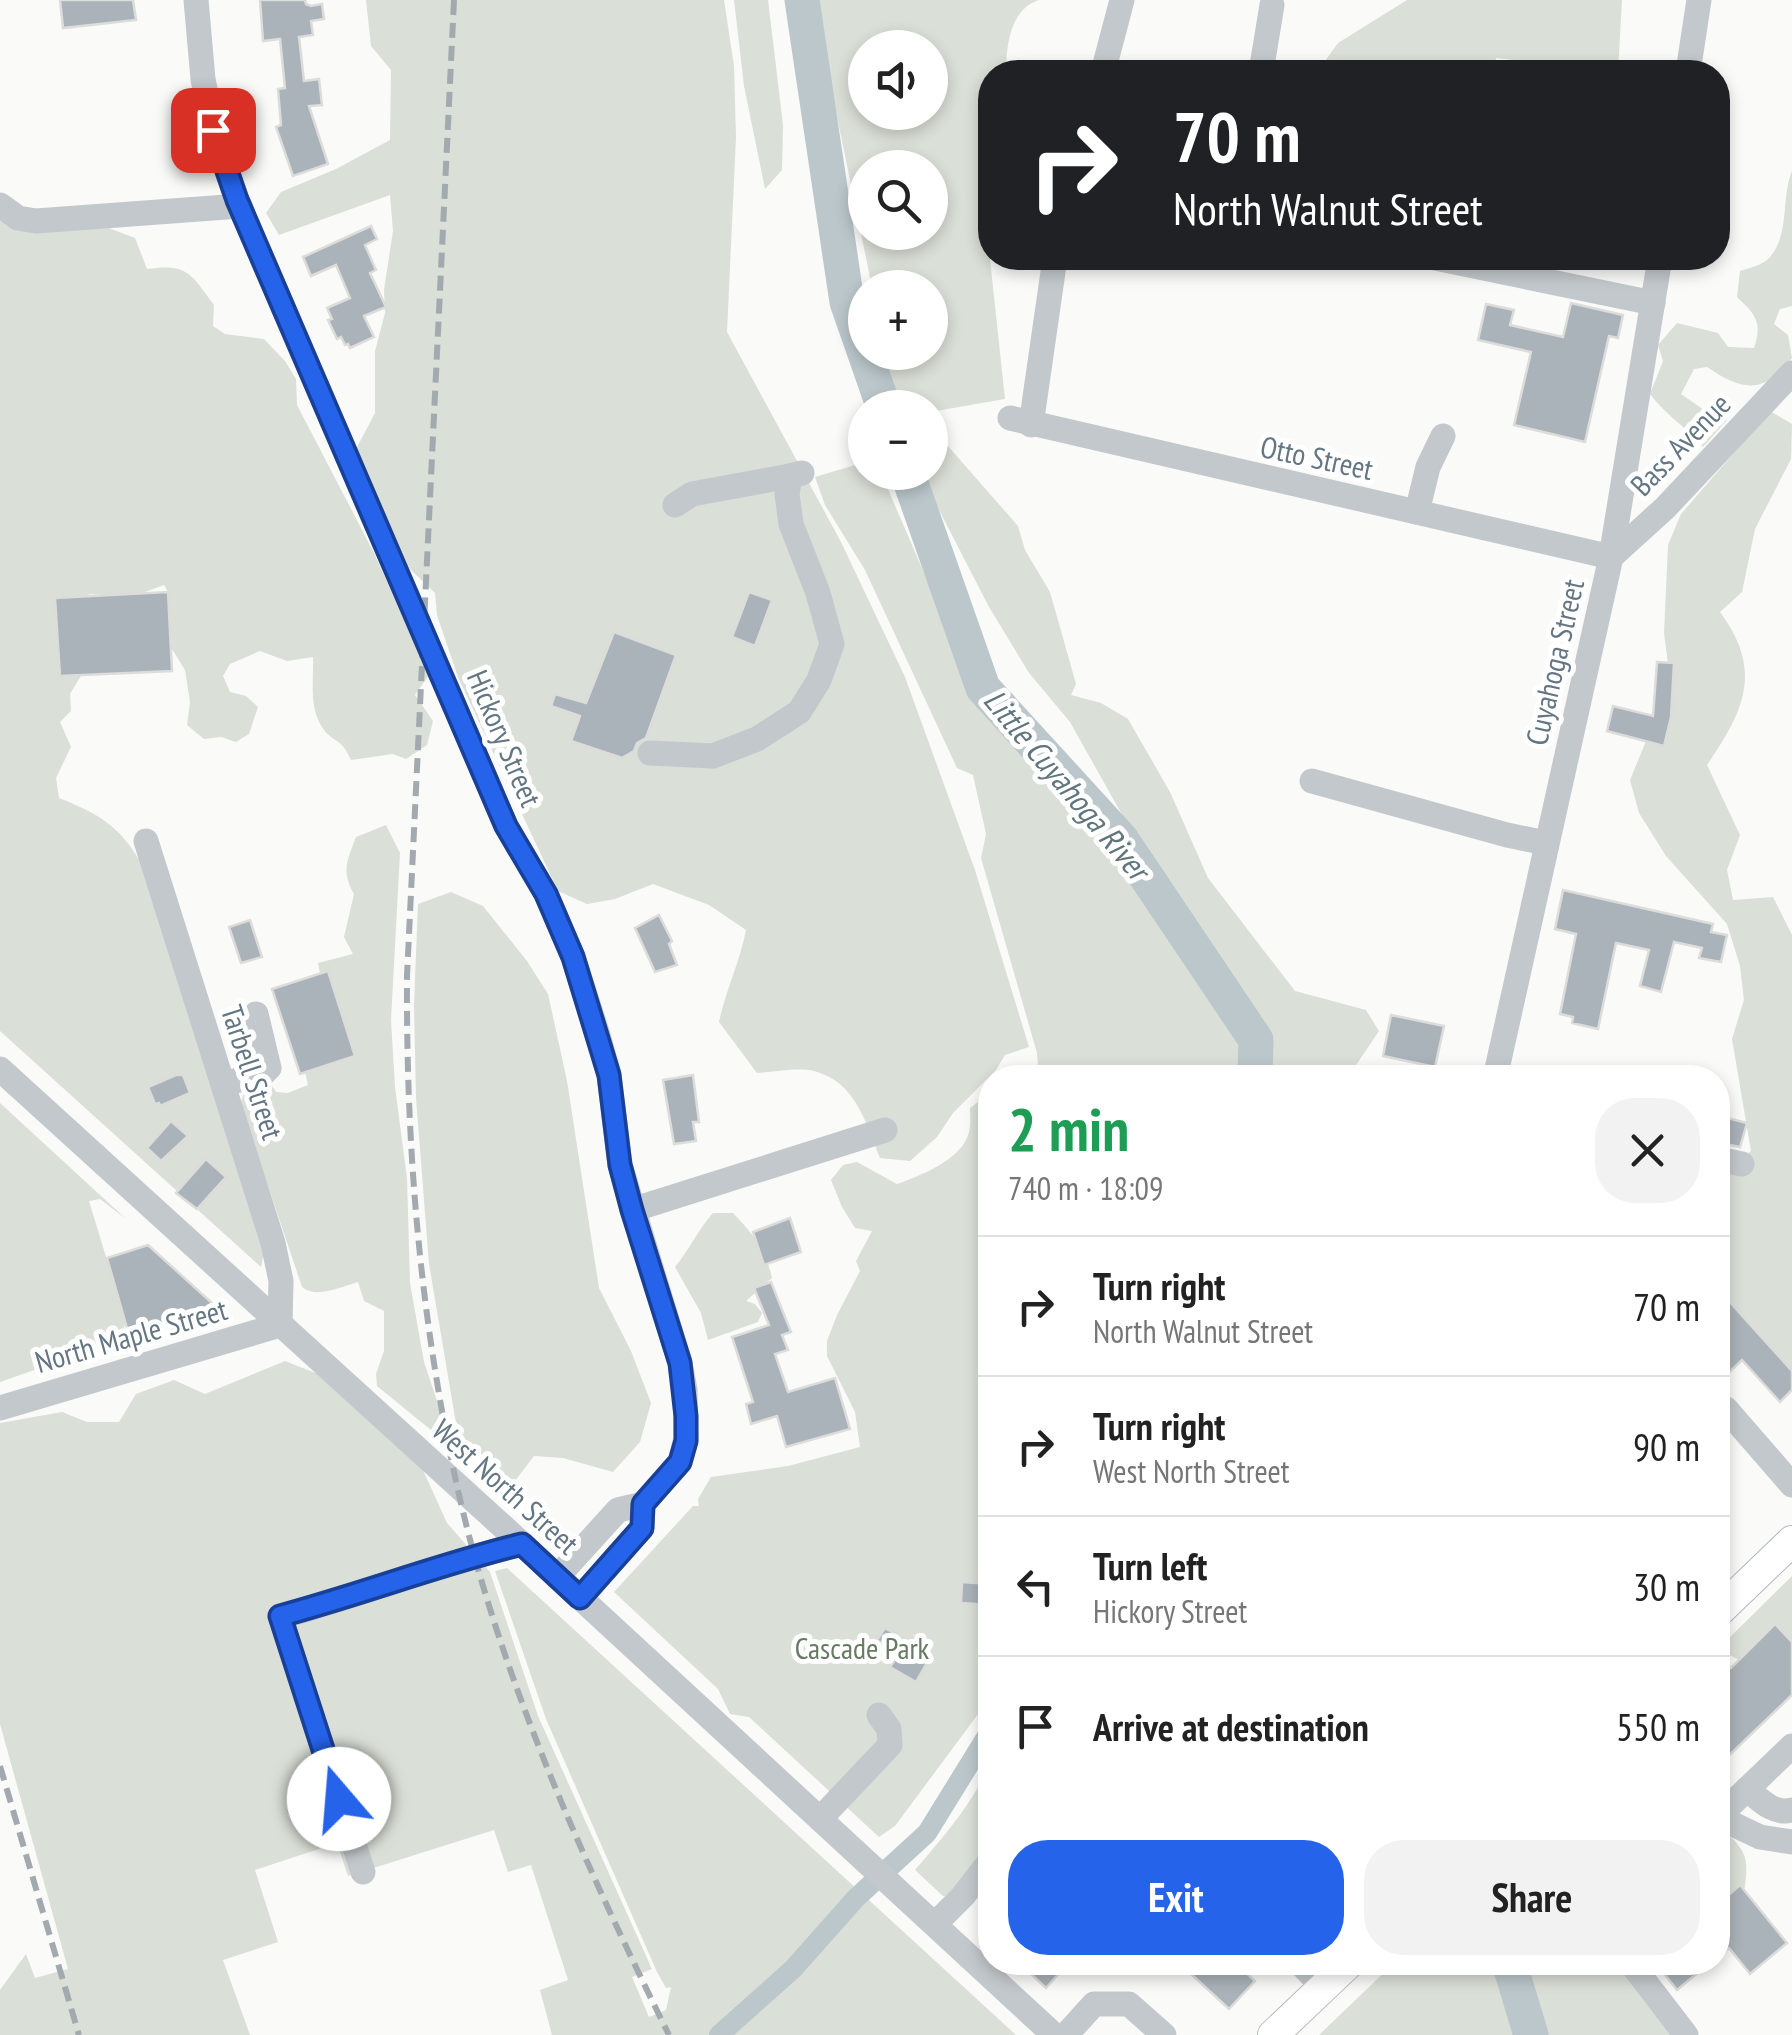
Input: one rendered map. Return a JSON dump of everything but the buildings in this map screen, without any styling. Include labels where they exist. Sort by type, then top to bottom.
[{"type":"main road","points":[[1730,1600],[1792,1541]]},
{"type":"main road","points":[[1273,2035],[1336,1975]]},
{"type":"street","name":"Hickory Street","points":[[196,0],[203,79],[213,130],[240,206],[506,826],[546,894],[573,957],[609,1075],[620,1165],[680,1363],[686,1416],[686,1441],[680,1462],[643,1504],[618,1510],[557,1576]]},
{"type":"street","points":[[1106,60],[1122,0]]},
{"type":"street","points":[[1690,60],[1699,0]]},
{"type":"street","points":[[1264,60],[1272,5]]},
{"type":"street","points":[[0,205],[18,218],[36,221],[240,206]]},
{"type":"street","name":"Otto Street","points":[[1052,270],[1020,421],[1611,557]]},
{"type":"street","points":[[1493,270],[1653,303]]},
{"type":"street","name":"Cuyahoga Street","points":[[1498,1065],[1611,557],[1658,270]]},
{"type":"street","name":"Bass Avenue","points":[[1611,557],[1666,508],[1792,372]]},
{"type":"street","points":[[1417,512],[1428,467],[1442,436]]},
{"type":"street","points":[[650,752],[713,756],[757,739],[799,712],[819,680],[832,644],[791,524],[787,494],[796,475],[692,494],[675,505]]},
{"type":"street","points":[[1312,782],[1546,843]]},
{"type":"street","name":"Tarbell Street","points":[[146,841],[273,1243],[280,1281],[280,1326]]},
{"type":"street","points":[[223,1084],[263,1074],[270,1068],[256,1014]]},
{"type":"street","name":"West North Street","points":[[0,1069],[978,1964]]},
{"type":"street","points":[[632,1210],[885,1130]]},
{"type":"street","name":"North Maple Street","points":[[0,1408],[280,1326]]},
{"type":"street","points":[[1730,1414],[1792,1485]]},
{"type":"street","name":"Hickory Street","points":[[580,1598],[642,1528],[643,1504]]},
{"type":"street","points":[[363,1872],[280,1616],[370,1592],[454,1561],[522,1544]]},
{"type":"street","points":[[820,1819],[890,1745],[889,1730],[879,1715]]},
{"type":"street","points":[[1730,1805],[1792,1746]]},
{"type":"street","points":[[1747,1789],[1772,1808],[1792,1810]]},
{"type":"street","points":[[1730,1823],[1760,1837],[1792,1842]]},
{"type":"street","points":[[935,1924],[978,1877]]},
{"type":"street","name":"West North Street","points":[[990,1975],[1054,2035]]},
{"type":"street","points":[[1311,1975],[1323,1987]]},
{"type":"street","points":[[1640,1975],[1686,2035]]},
{"type":"street","points":[[1066,2035],[1094,2004],[1129,2004],[1164,2035]]},
{"type":"green space","points":[[366,0],[724,0],[734,66],[736,137],[727,332],[841,542],[905,677],[975,870],[1029,1047],[1005,1055],[999,1065],[978,1065],[978,1088],[953,1113],[937,1137],[910,1161],[880,1158],[864,1118],[840,1084],[808,1070],[757,1073],[719,1022],[746,930],[709,905],[653,884],[615,899],[587,904],[558,891],[458,677],[437,615],[435,593],[409,568],[356,449],[375,413],[375,351],[385,313],[384,290],[393,231],[390,195],[279,235],[266,213],[281,192],[390,140],[391,70],[371,46]]},
{"type":"green space","points":[[734,0],[768,0],[783,125],[782,170],[765,189],[744,86]]},
{"type":"green space","points":[[819,0],[1039,0],[1022,11],[1012,28],[1007,60],[978,60],[978,270],[991,270],[1005,399],[948,409],[948,390],[893,390],[889,370],[948,370],[948,270],[869,270],[864,250],[948,250],[948,150],[848,150],[848,170],[818,24]]},
{"type":"green space","points":[[1407,0],[1622,0],[1619,60],[1326,60],[1338,43]]},
{"type":"green space","points":[[1792,171],[1792,306],[1780,309],[1774,324],[1788,335],[1792,358],[1772,378],[1752,385],[1731,381],[1707,367],[1694,369],[1681,394],[1707,412],[1726,410],[1727,420],[1703,447],[1650,394],[1663,361],[1658,345],[1677,323],[1718,333],[1728,347],[1754,348],[1756,319],[1737,297],[1740,271],[1763,263],[1776,249]]},
{"type":"green space","points":[[0,216],[106,227],[135,238],[147,269],[172,268],[194,278],[214,305],[213,326],[225,334],[264,339],[285,361],[296,379],[297,405],[375,555],[429,675],[415,695],[433,721],[427,745],[406,759],[393,754],[351,760],[319,722],[313,694],[313,657],[287,661],[260,651],[230,664],[223,676],[230,692],[246,696],[258,707],[249,734],[236,742],[221,737],[204,739],[187,725],[190,702],[185,670],[172,649],[168,592],[164,585],[131,597],[90,594],[70,604],[84,671],[70,694],[71,711],[60,722],[71,747],[56,778],[59,798],[112,826],[147,874],[264,1253],[261,1267],[0,1031]]},
{"type":"green space","points":[[1770,411],[1792,424],[1791,459],[1755,529],[1742,592],[1720,612],[1741,653],[1744,690],[1731,726],[1707,765],[1740,835],[1727,870],[1733,900],[1773,897],[1792,935],[1792,1370],[1730,1310],[1730,1168],[1751,1151],[1732,1039],[1744,1000],[1740,966],[1727,924],[1666,856],[1639,813],[1630,780],[1649,734],[1668,664],[1664,633],[1668,545],[1681,514]]},
{"type":"green space","points":[[948,446],[1018,526],[1025,550],[1050,592],[1076,684],[1071,695],[1101,703],[1128,719],[1170,792],[1208,878],[1295,991],[1366,1010],[1379,1031],[1356,1065],[1038,1065],[981,858],[986,834],[973,775],[957,768],[865,570],[825,505],[815,477],[848,467],[848,490],[888,490],[937,603],[978,681],[978,673],[983,688],[1121,839],[1157,892],[1153,906],[1161,884],[1070,722],[1029,673],[989,607],[929,490],[948,490]]},
{"type":"green space","points":[[386,825],[400,853],[391,1020],[407,1178],[410,1283],[424,1362],[441,1413],[431,1430],[377,1386],[376,1374],[384,1351],[384,1311],[364,1301],[358,1282],[322,1292],[302,1287],[239,1109],[243,1095],[271,1084],[276,1092],[288,1093],[308,1085],[305,1072],[355,1055],[328,971],[320,973],[318,963],[353,954],[344,937],[354,894],[348,879],[348,860],[356,837]]},
{"type":"green space","points":[[451,892],[483,906],[548,994],[567,1081],[599,1288],[631,1351],[651,1403],[640,1442],[613,1472],[563,1458],[534,1456],[508,1490],[458,1435],[429,1264],[416,1098],[414,1005],[418,904]]},
{"type":"green space","name":"Cascade Park","points":[[978,1102],[978,1714],[895,1826],[879,1837],[749,1717],[730,1714],[718,1689],[614,1592],[693,1506],[699,1506],[698,1499],[711,1477],[788,1466],[860,1447],[855,1412],[827,1356],[827,1341],[860,1271],[856,1261],[872,1231],[855,1228],[831,1180],[843,1165],[857,1162],[897,1184],[939,1165],[965,1142],[970,1129],[970,1108]]},
{"type":"green space","points":[[0,1103],[126,1219],[100,1199],[89,1201],[110,1270],[125,1290],[122,1334],[86,1352],[0,1382]]},
{"type":"green space","points":[[713,1213],[733,1213],[753,1235],[772,1278],[746,1301],[762,1313],[758,1322],[708,1340],[701,1313],[675,1267]]},
{"type":"green space","points":[[285,1361],[318,1374],[422,1468],[447,1523],[490,1572],[538,1716],[652,1969],[632,1977],[649,2017],[666,2010],[671,1987],[666,1988],[657,1972],[546,1719],[495,1571],[507,1568],[1016,2035],[552,2035],[540,1990],[568,1980],[531,1865],[508,1872],[494,1830],[348,1876],[337,1843],[255,1870],[278,1942],[223,1960],[250,2035],[0,2035],[0,1990],[26,1954],[35,1978],[68,1969],[0,1724],[0,1423],[62,1412],[87,1422],[119,1422],[136,1394],[174,1380],[205,1394]]},
{"type":"green space","points":[[1792,1576],[1792,1642],[1775,1625],[1739,1660],[1730,1655],[1730,1637]]},
{"type":"green space","points":[[978,1786],[978,1860],[952,1898],[943,1896],[915,1870]]},
{"type":"green space","points":[[1730,1838],[1746,1861],[1744,1893],[1730,1902]]},
{"type":"green space","points":[[1381,1975],[1631,1975],[1677,2035],[1319,2035]]},
{"type":"waterway","name":"Little Cuyahoga River","points":[[802,0],[847,302],[878,390]]},
{"type":"waterway","name":"Little Cuyahoga River","points":[[913,490],[983,688],[1121,839],[1256,1040],[1255,1065]]},
{"type":"waterway","points":[[719,2035],[793,1969],[856,1898],[927,1833],[978,1750]]},
{"type":"waterway","name":"Little Cuyahoga River","points":[[1513,1975],[1531,2035]]},
{"type":"railway","points":[[454,0],[407,976],[409,1105],[418,1233],[444,1423],[475,1557],[496,1627],[576,1836],[669,2035]]},
{"type":"railway","points":[[0,1766],[79,2035]]},
{"type":"route","points":[[213,130],[237,200],[506,826],[546,894],[573,957],[609,1075],[620,1165],[680,1363],[686,1416],[680,1462],[643,1504],[642,1528],[580,1598],[522,1544],[454,1561],[370,1592],[280,1616],[339,1799]]}]
